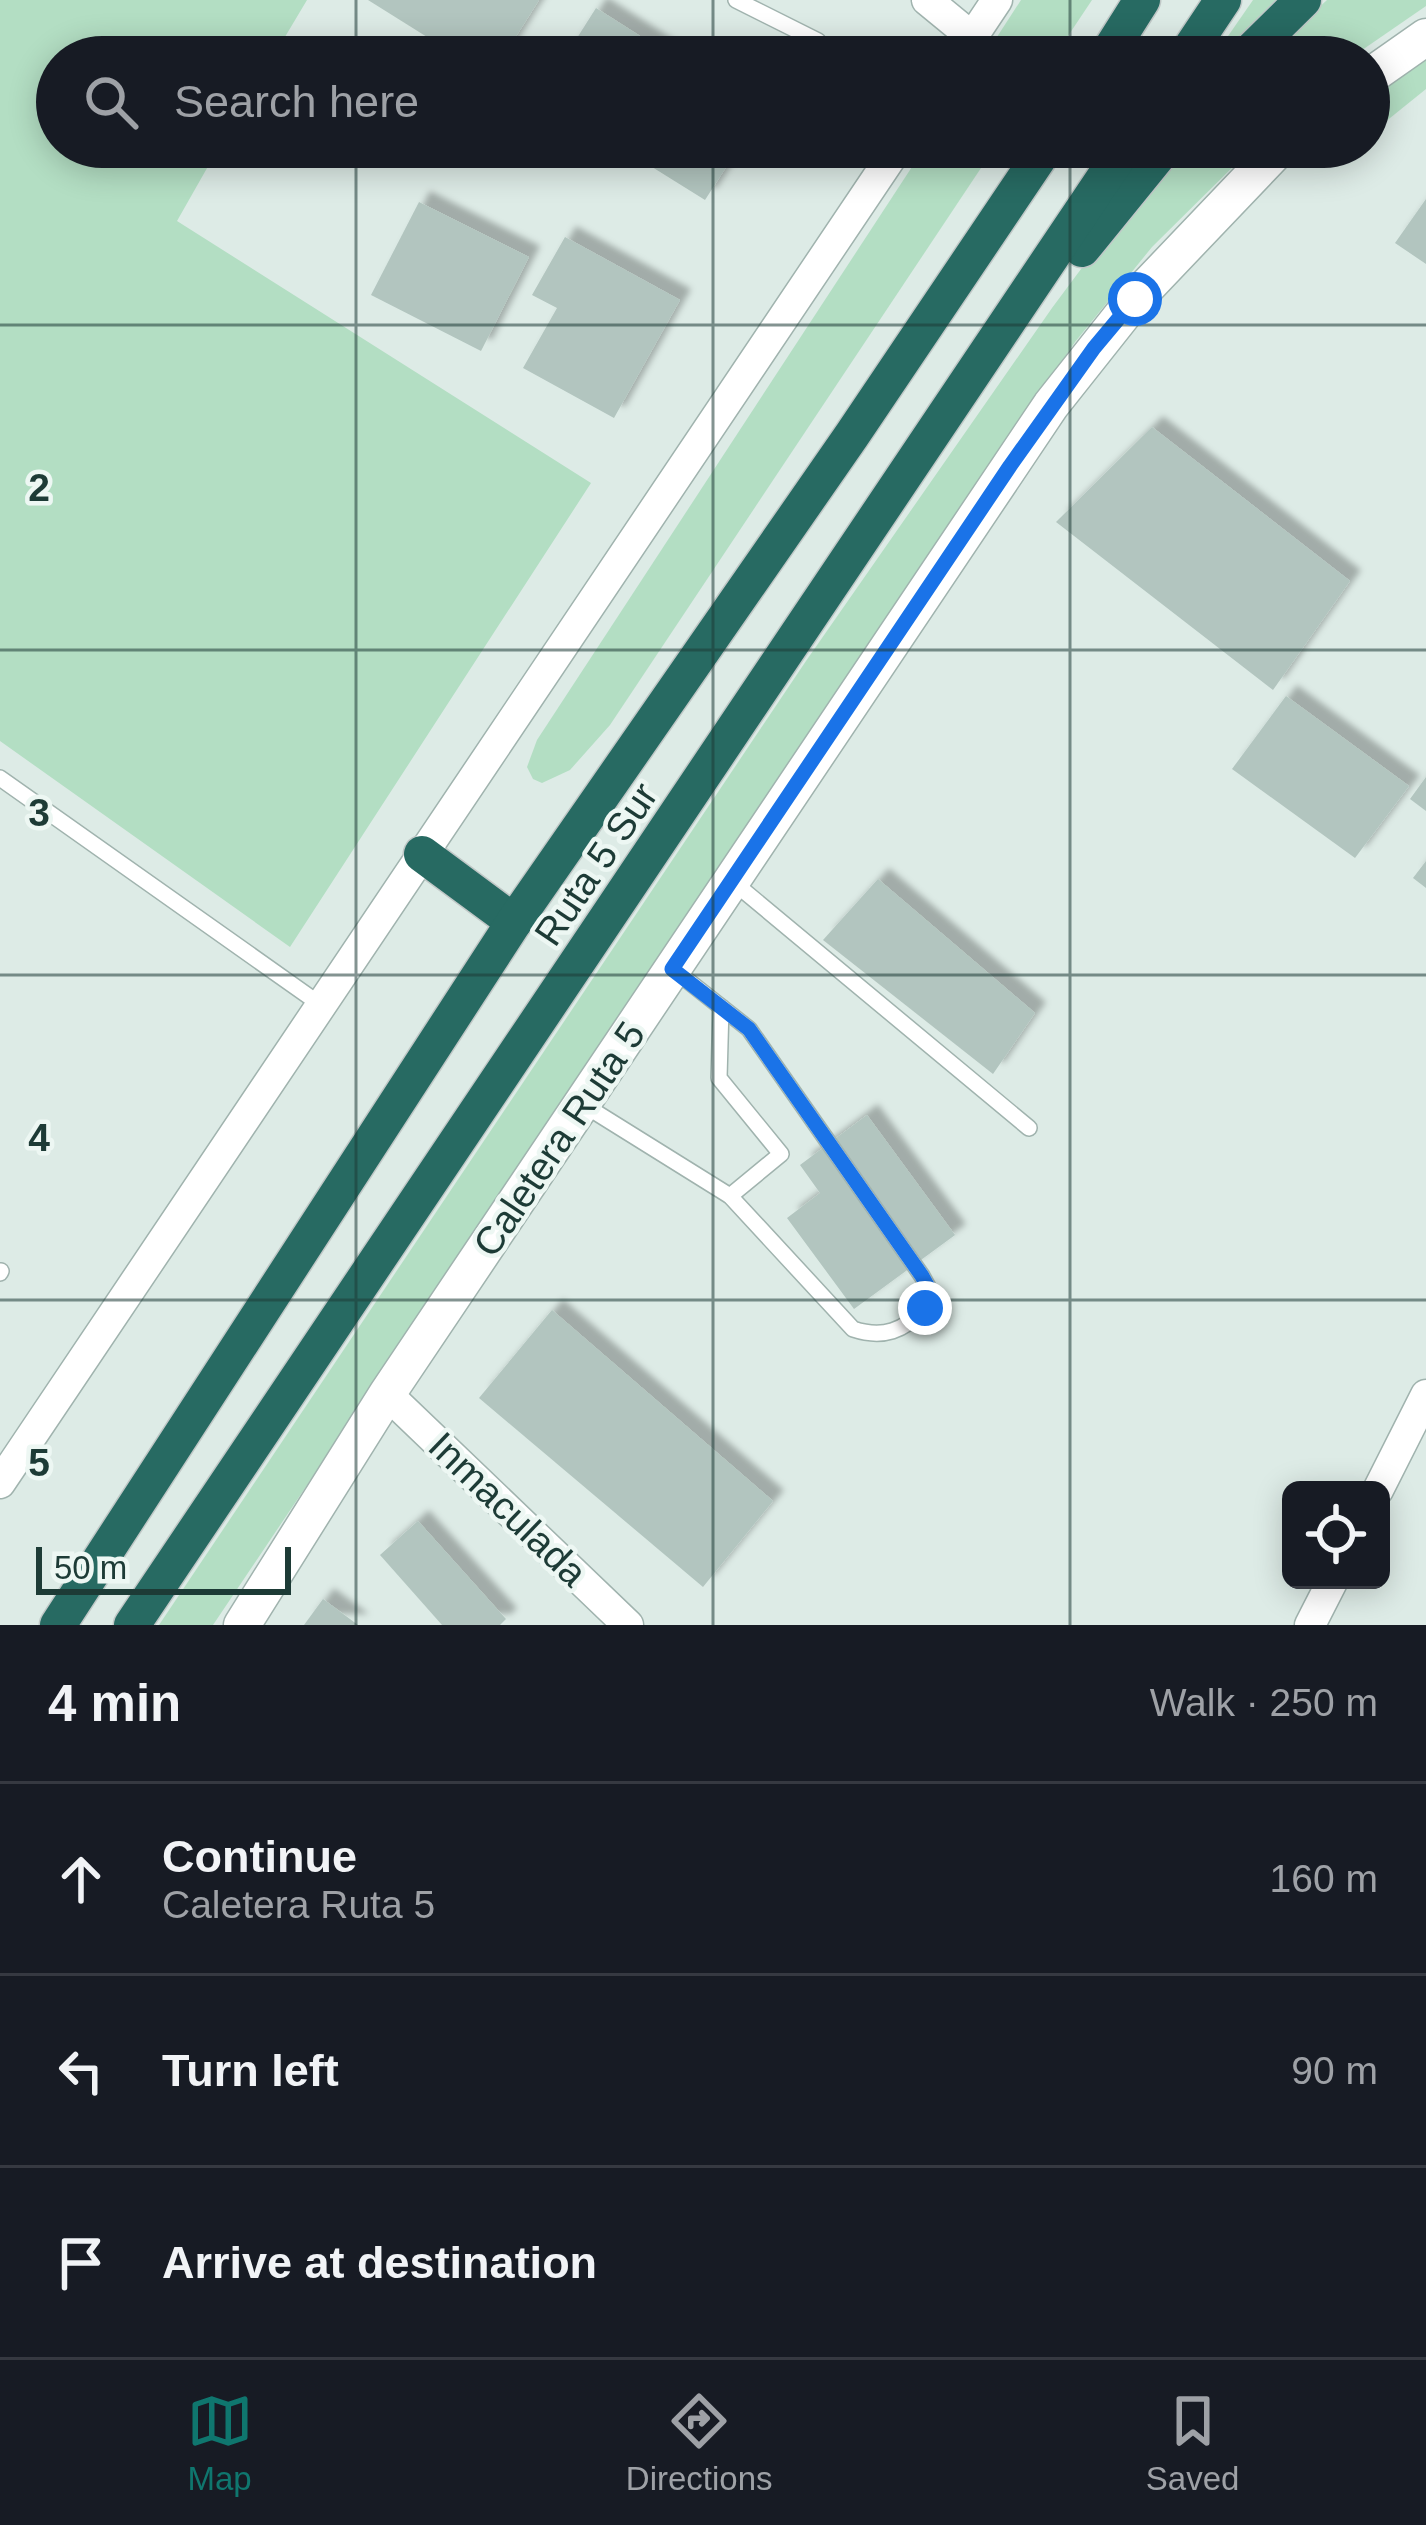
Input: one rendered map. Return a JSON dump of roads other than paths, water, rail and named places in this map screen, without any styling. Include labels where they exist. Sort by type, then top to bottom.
[{"type":"highway","points":[[1119,36],[1142,0]]},
{"type":"highway","points":[[1199,36],[1223,0]]},
{"type":"highway","points":[[1266,36],[1303,0]]},
{"type":"highway","name":"Ruta 5 Sur","points":[[58,1625],[514,922],[1032,168]]},
{"type":"highway","name":"Ruta 5 Sur","points":[[132,1625],[1111,168]]},
{"type":"highway","points":[[940,424],[1148,168]]},
{"type":"highway","points":[[422,854],[514,922]]},
{"type":"street","points":[[927,0],[957,36]]},
{"type":"street","points":[[973,36],[997,0]]},
{"type":"street","points":[[1390,63],[1426,38]]},
{"type":"street","points":[[0,1484],[884,168]]},
{"type":"street","name":"Caletera Ruta 5","points":[[242,1625],[387,1394],[1080,368],[1181,248],[1259,168]]},
{"type":"street","name":"Inmaculada","points":[[387,1394],[628,1625]]},
{"type":"street","points":[[1383,1481],[1426,1395]]},
{"type":"street","points":[[1310,1625],[1328,1589]]},
{"type":"lane","points":[[736,0],[808,36]]},
{"type":"lane","points":[[0,778],[321,1005]]},
{"type":"lane","points":[[731,880],[1029,1128]]},
{"type":"lane","points":[[584,1105],[730,1196],[853,1330],[896,1332],[925,1308],[928,1287],[922,1276],[749,1029],[672,969]]},
{"type":"lane","points":[[721,1007],[719,1078],[781,1154],[730,1196]]}]
